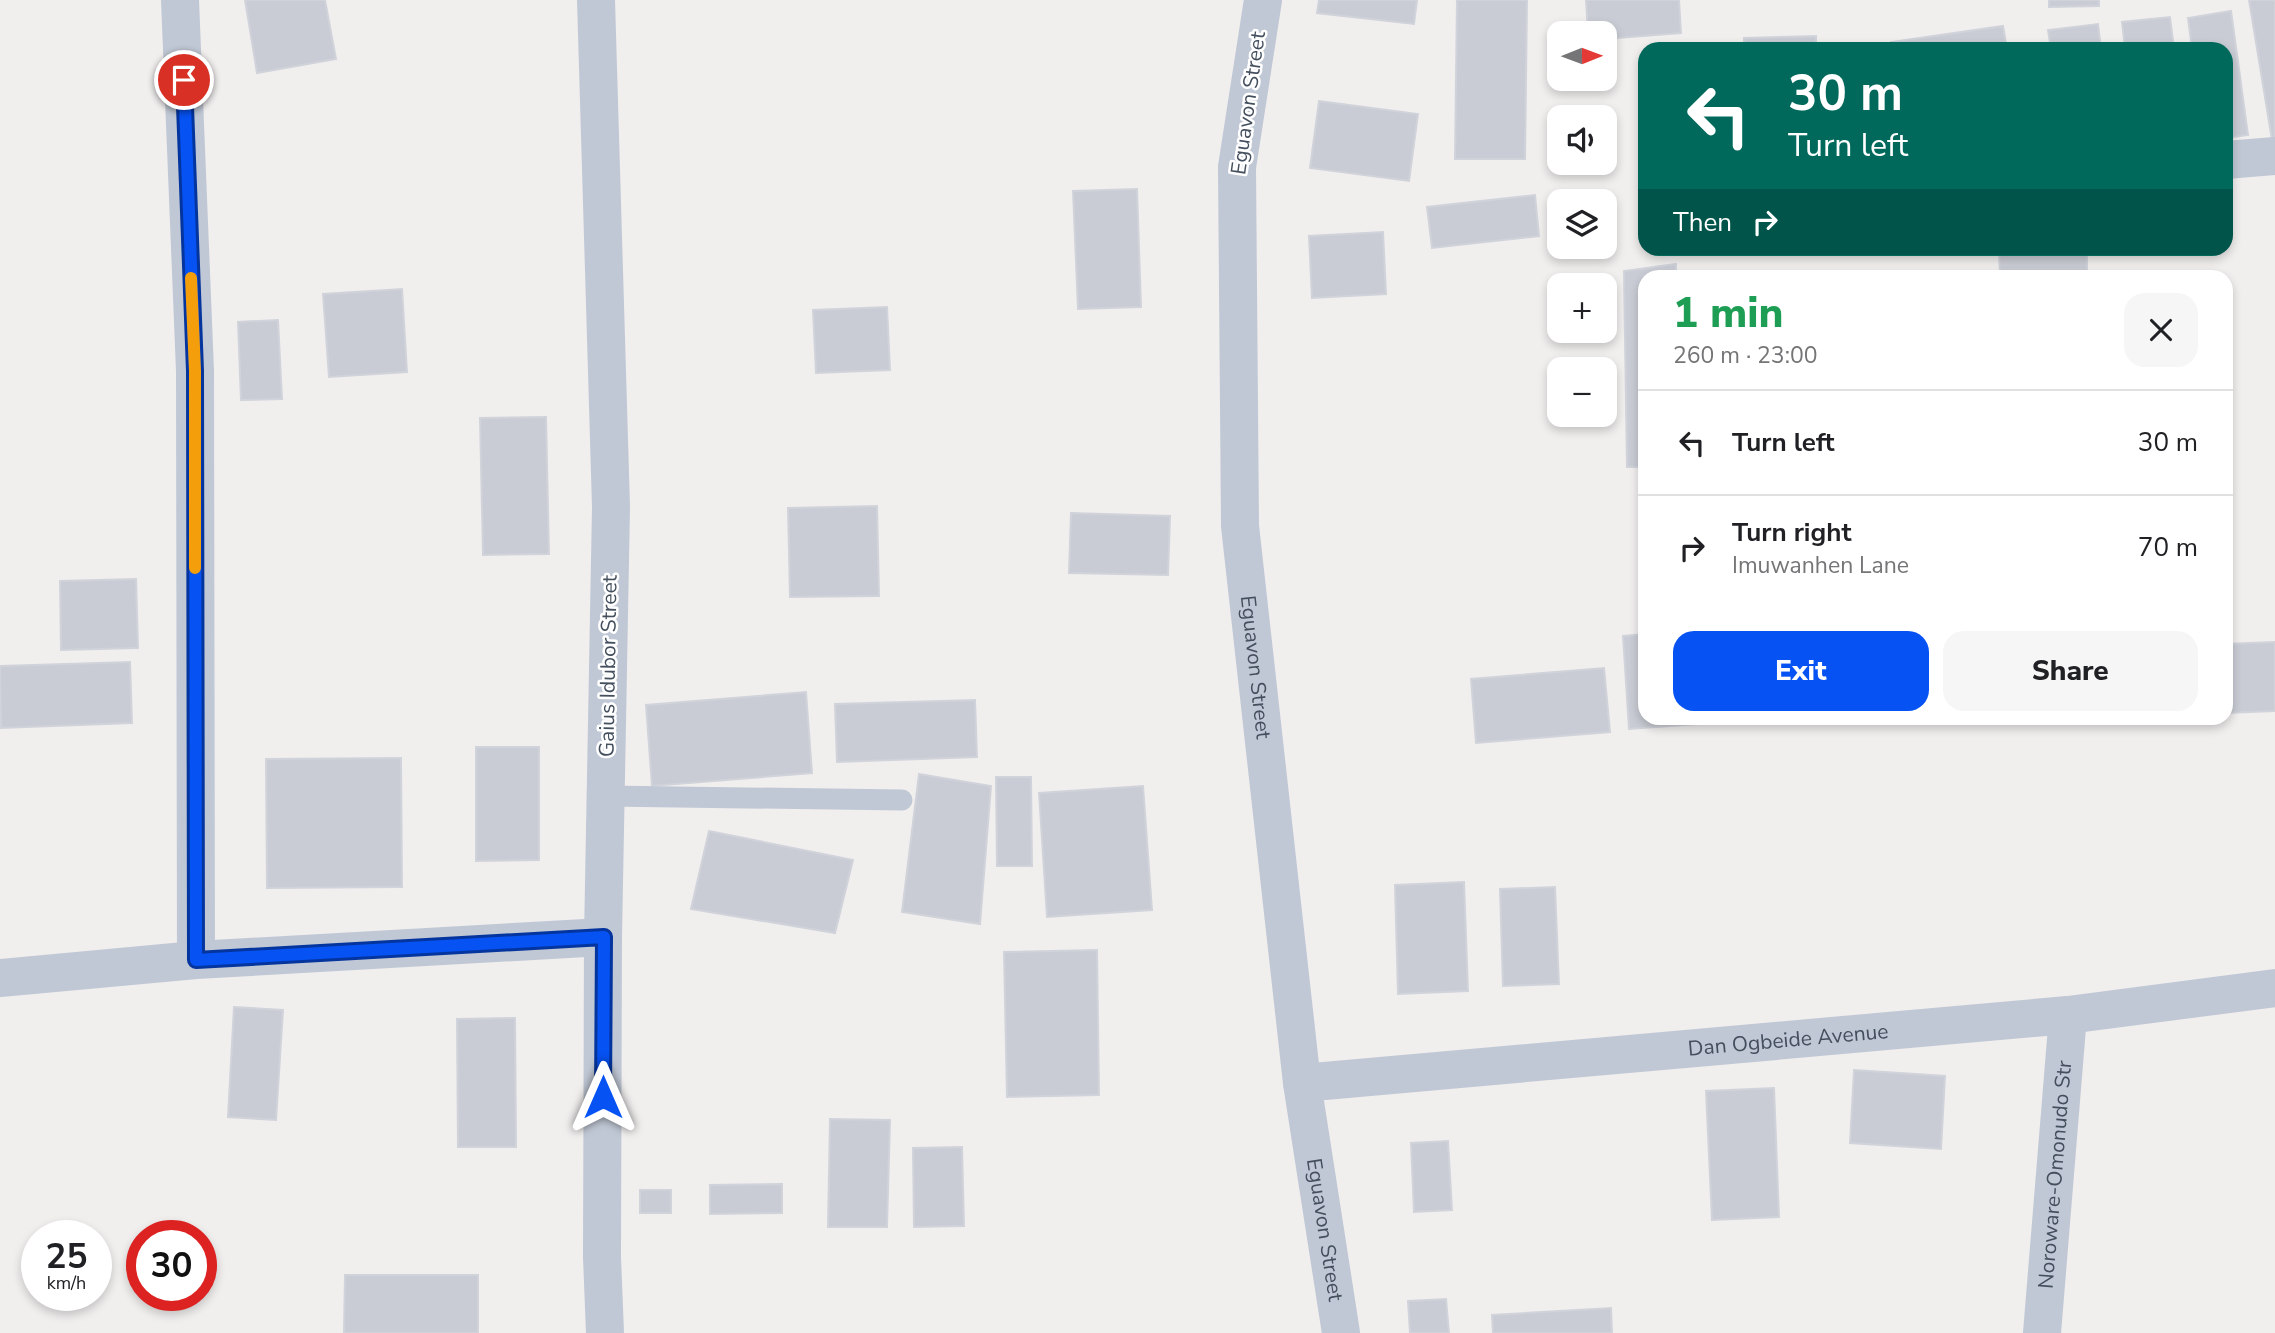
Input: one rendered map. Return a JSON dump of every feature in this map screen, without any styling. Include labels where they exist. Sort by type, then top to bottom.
[{"type":"street","points":[[180,0],[195,371],[196,960]]},
{"type":"street","name":"Gaius Idubor Street","points":[[596,0],[611,507],[604,937],[602,1257],[605,1333]]},
{"type":"street","name":"Eguavon Street","points":[[1263,0],[1237,167],[1240,526],[1302,1083],[1341,1333]]},
{"type":"street","points":[[2233,159],[2275,156]]},
{"type":"street","points":[[0,978],[196,960],[604,937]]},
{"type":"street","name":"Dan Ogbeide Avenue","points":[[1302,1083],[2068,1015],[2275,988]]},
{"type":"street","name":"Noroware-Omonudo Str","points":[[2042,1333],[2068,1015]]},
{"type":"lane","points":[[606,796],[902,800]]},
{"type":"building","points":[[245,0],[325,0],[336,59],[257,73]]},
{"type":"building","points":[[1319,0],[1417,0],[1414,24],[1317,13]]},
{"type":"building","points":[[1457,0],[1527,0],[1525,159],[1455,159]]},
{"type":"building","points":[[1586,0],[1679,0],[1681,33],[1617,38],[1617,21],[1587,21]]},
{"type":"building","points":[[2049,0],[2099,0],[2099,6],[2049,7]]},
{"type":"building","points":[[2249,0],[2275,0],[2275,139],[2272,140]]},
{"type":"building","points":[[2231,11],[2248,135],[2233,137],[2233,42],[2191,42],[2188,18]]},
{"type":"building","points":[[2170,17],[2173,42],[2124,42],[2122,22]]},
{"type":"building","points":[[2098,24],[2100,42],[2050,42],[2048,30]]},
{"type":"building","points":[[2003,26],[2006,42],[1891,42]]},
{"type":"building","points":[[1816,36],[1816,42],[1744,42],[1744,38]]},
{"type":"building","points":[[1319,101],[1418,114],[1409,181],[1310,168]]},
{"type":"building","points":[[1137,189],[1141,307],[1078,309],[1073,191]]},
{"type":"building","points":[[1535,195],[1539,236],[1432,248],[1427,207]]},
{"type":"building","points":[[1383,232],[1386,294],[1312,298],[1309,236]]},
{"type":"building","points":[[1999,256],[2087,256],[2087,270],[2000,270]]},
{"type":"building","points":[[1676,264],[1676,270],[1638,270],[1638,467],[1627,467],[1624,271]]},
{"type":"building","points":[[402,289],[407,372],[329,377],[323,294]]},
{"type":"building","points":[[887,307],[890,370],[816,373],[813,310]]},
{"type":"building","points":[[278,320],[282,399],[241,400],[238,322]]},
{"type":"building","points":[[546,417],[549,554],[483,555],[480,418]]},
{"type":"building","points":[[877,506],[879,596],[790,597],[788,508]]},
{"type":"building","points":[[1071,513],[1170,516],[1168,575],[1069,573]]},
{"type":"building","points":[[136,579],[138,648],[61,650],[60,581]]},
{"type":"building","points":[[1638,635],[1638,725],[1684,725],[1629,729],[1623,636]]},
{"type":"building","points":[[2275,642],[2275,711],[2233,713],[2233,644]]},
{"type":"building","points":[[130,662],[132,723],[1,728],[0,666]]},
{"type":"building","points":[[1604,668],[1610,732],[1476,743],[1471,679]]},
{"type":"building","points":[[806,692],[812,773],[652,786],[646,705]]},
{"type":"building","points":[[975,700],[977,757],[837,762],[835,704]]},
{"type":"building","points":[[476,747],[539,747],[539,860],[476,861]]},
{"type":"building","points":[[401,758],[402,887],[267,888],[266,759]]},
{"type":"building","points":[[919,774],[991,786],[980,924],[902,912]]},
{"type":"building","points":[[996,777],[1031,777],[1032,866],[997,866]]},
{"type":"building","points":[[1143,786],[1152,910],[1047,917],[1039,793]]},
{"type":"building","points":[[709,831],[853,860],[835,933],[691,909]]},
{"type":"building","points":[[1464,882],[1468,991],[1398,994],[1395,885]]},
{"type":"building","points":[[1555,887],[1559,984],[1503,986],[1500,889]]},
{"type":"building","points":[[1097,950],[1099,1095],[1007,1097],[1004,952]]},
{"type":"building","points":[[234,1007],[283,1010],[276,1120],[228,1117]]},
{"type":"building","points":[[515,1018],[516,1147],[458,1147],[457,1019]]},
{"type":"building","points":[[1854,1070],[1945,1076],[1941,1149],[1850,1143]]},
{"type":"building","points":[[1774,1088],[1779,1217],[1712,1220],[1706,1091]]},
{"type":"building","points":[[830,1119],[890,1120],[887,1227],[828,1227]]},
{"type":"building","points":[[1448,1141],[1452,1210],[1414,1212],[1411,1143]]},
{"type":"building","points":[[962,1147],[964,1226],[914,1227],[913,1148]]},
{"type":"building","points":[[782,1184],[782,1213],[710,1214],[710,1185]]},
{"type":"building","points":[[640,1190],[671,1190],[671,1213],[640,1213]]},
{"type":"building","points":[[345,1275],[478,1275],[478,1333],[344,1333]]},
{"type":"building","points":[[1446,1299],[1449,1333],[1410,1333],[1408,1301]]},
{"type":"building","points":[[1611,1308],[1612,1333],[1493,1333],[1492,1315]]},
{"type":"slow traffic","points":[[191,278],[195,371],[195,568]]},
{"type":"route","points":[[184,80],[195,371],[196,960],[604,937],[603,1097]]}]
